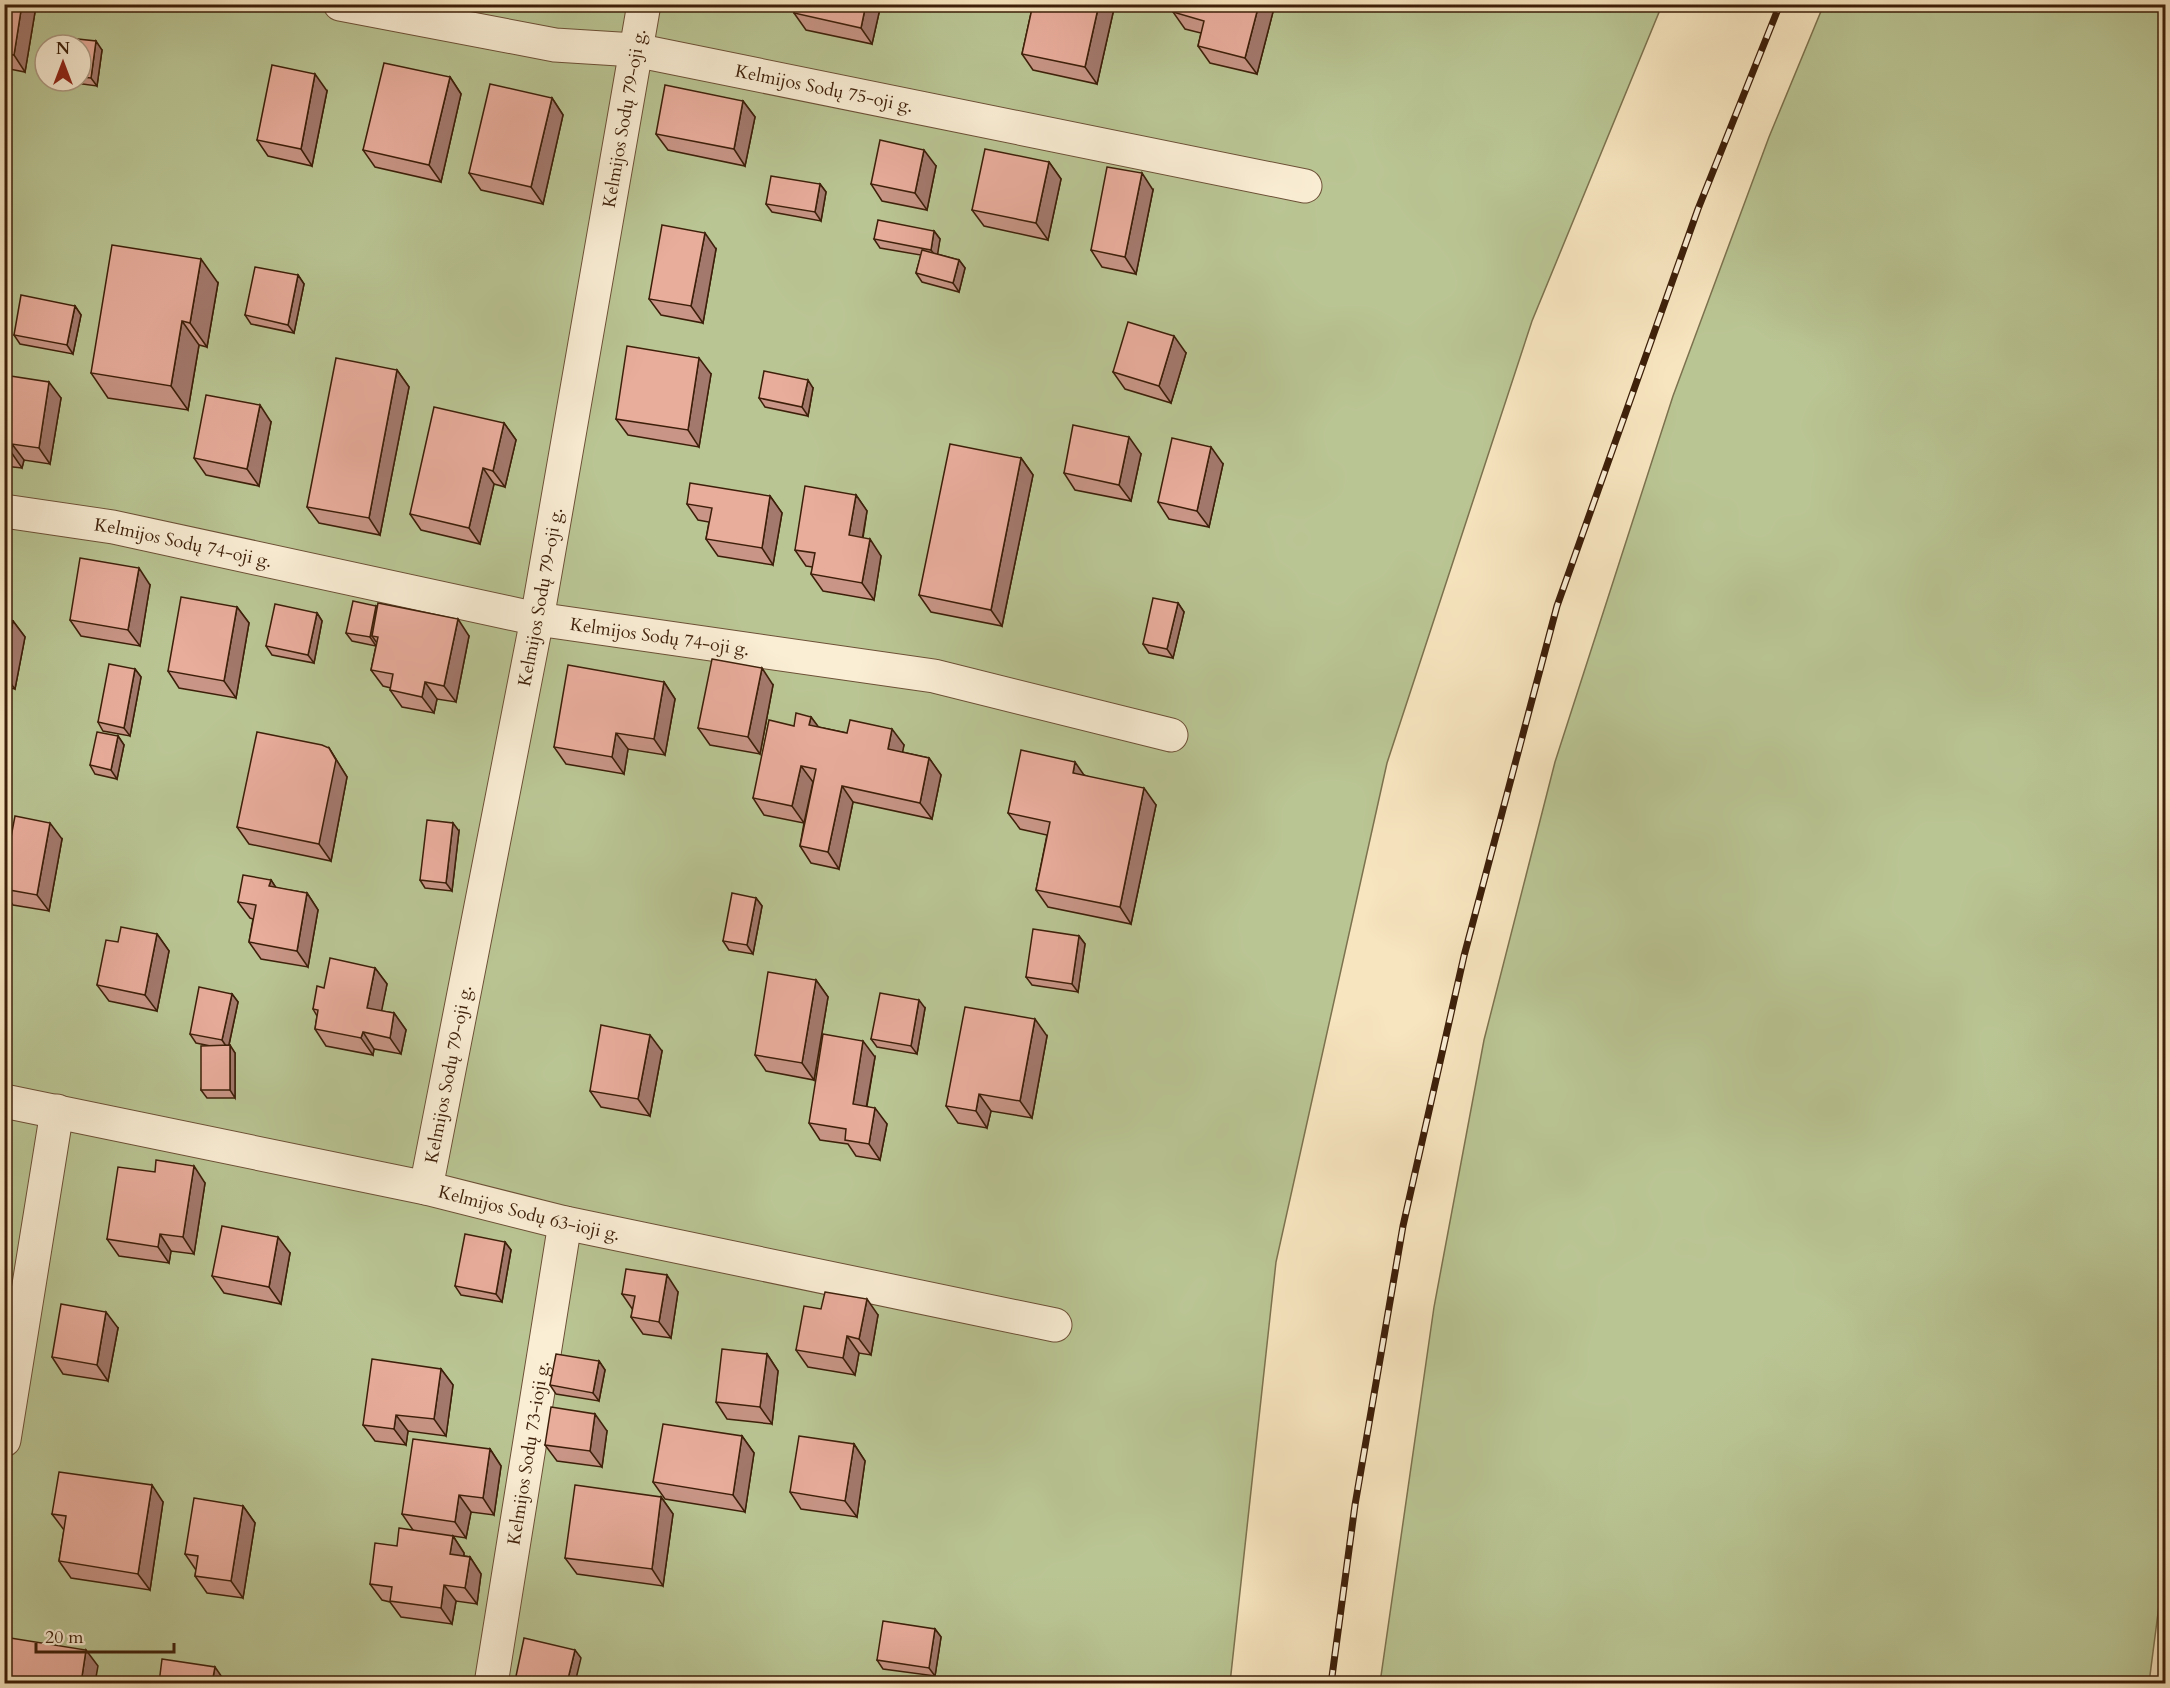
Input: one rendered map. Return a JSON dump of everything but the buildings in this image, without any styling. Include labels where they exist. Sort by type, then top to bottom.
[{"type":"street","name":"Kelmijos Sodų 75-oji g.","points":[[340,4],[555,45],[635,50],[1305,186]]},
{"type":"street","name":"Kelmijos Sodų 79-oji g.","points":[[426,1188],[537,619],[644,4]]},
{"type":"street","name":"Kelmijos Sodų 74-oji g.","points":[[4,511],[113,527],[537,619],[934,676],[1171,735]]},
{"type":"street","name":"Kelmijos Sodų 63-ioji g.","points":[[4,1101],[426,1188],[565,1223],[1055,1325]]},
{"type":"street","points":[[4,1440],[57,1111]]},
{"type":"street","name":"Kelmijos Sodų 73-ioji g.","points":[[492,1683],[565,1223]]},
{"type":"green space","points":[[1824,4],[2165,5],[2166,1551],[2149,1683],[1380,1683],[1434,1307],[1484,1040],[1555,762],[1673,396],[1769,137]]},
{"type":"green space","points":[[4,5],[1662,5],[1532,321],[1387,763],[1276,1262],[1230,1683],[5,1683]]},
{"type":"railway","points":[[1331,1684],[1355,1505],[1403,1226],[1464,956],[1557,606],[1698,209],[1780,4]]}]
